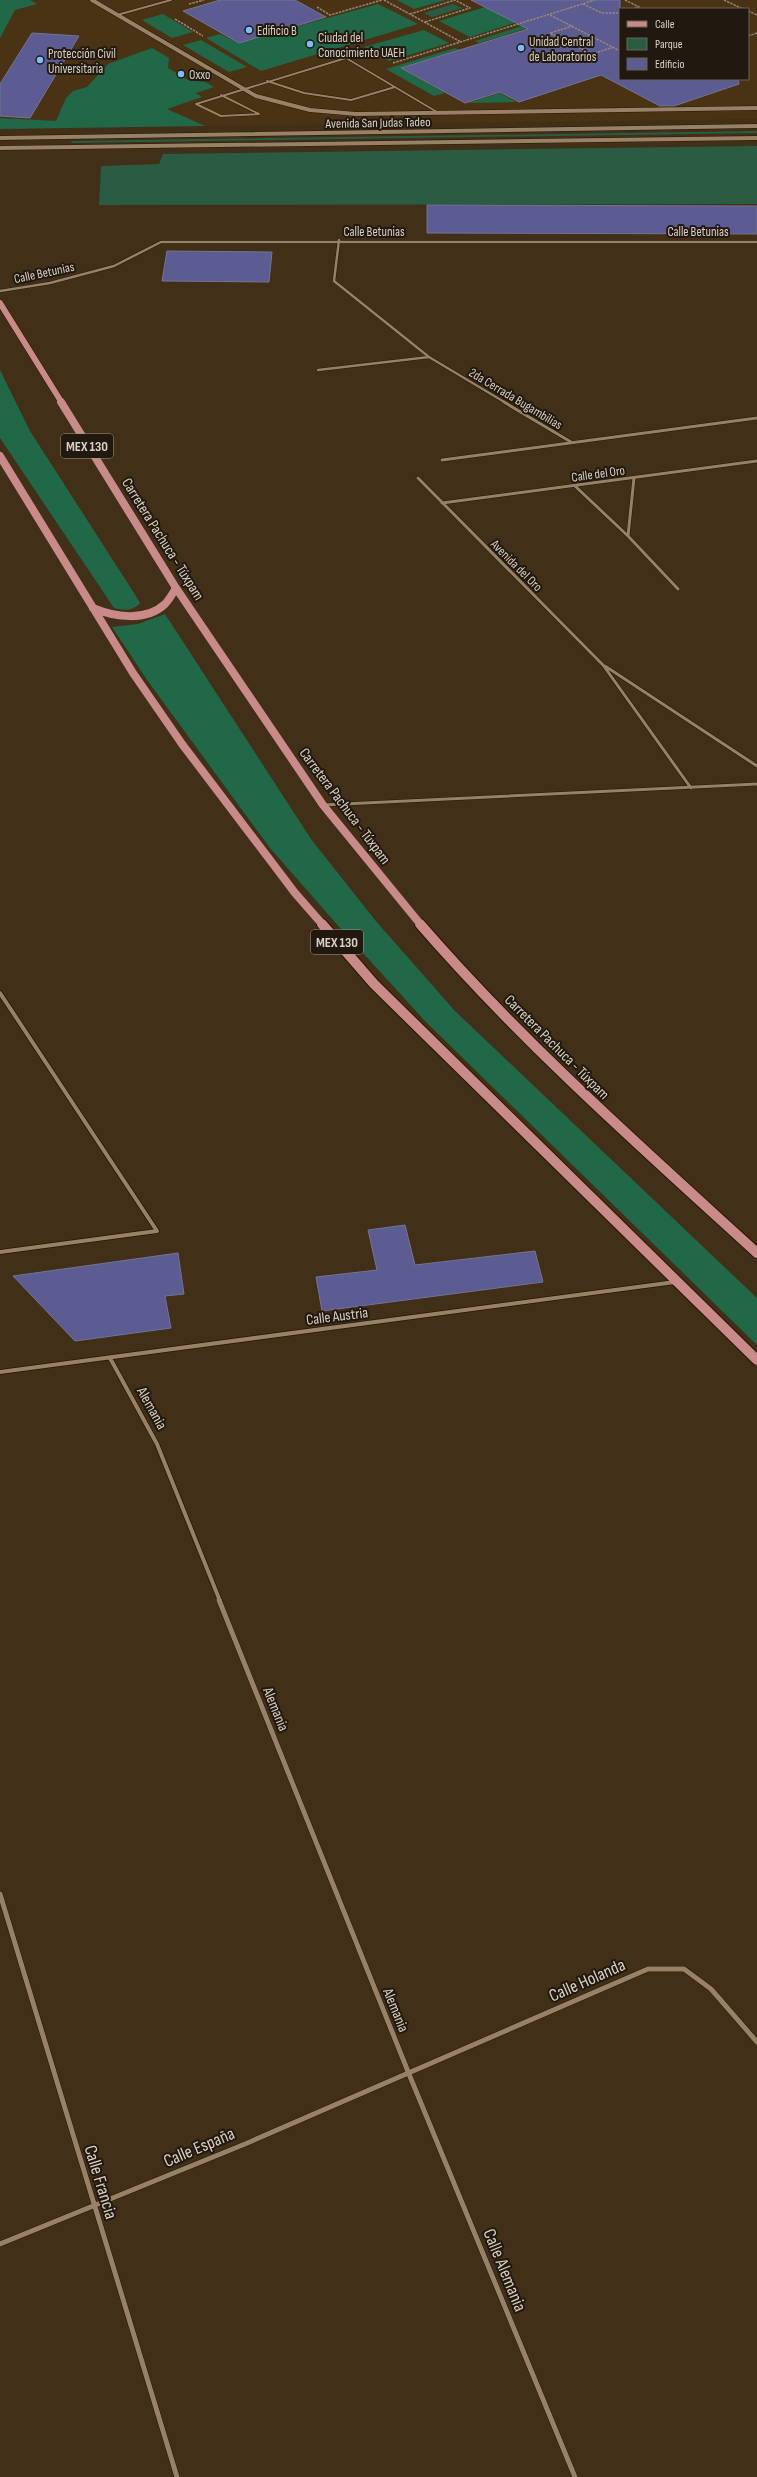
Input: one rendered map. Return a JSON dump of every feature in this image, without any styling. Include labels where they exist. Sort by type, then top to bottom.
[{"type":"main road","name":"Carretera Pachuca - Túxpam","points":[[0,303],[176,588],[323,805],[376,872],[460,970],[597,1107],[757,1253]]},
{"type":"main road","name":"MEX 130","points":[[0,456],[133,673],[182,744],[300,898],[374,984],[757,1360]]},
{"type":"main road","points":[[92,608],[110,615],[131,616],[147,613],[166,604],[176,588]]},
{"type":"street","points":[[92,0],[240,89],[283,105],[332,113],[439,113],[757,108]]},
{"type":"street","name":"Avenida San Judas Tadeo","points":[[0,138],[757,126]]},
{"type":"street","name":"Avenida San Judas Tadeo","points":[[0,148],[757,138]]},
{"type":"street","name":"Calle Betunias","points":[[0,291],[50,283],[114,266],[161,242],[339,240],[757,242]]},
{"type":"street","name":"2da Cerrada Bugambilias","points":[[339,240],[334,281],[429,356],[571,442],[757,418]]},
{"type":"street","points":[[318,370],[429,356]]},
{"type":"street","points":[[442,460],[571,442]]},
{"type":"street","name":"Calle del Oro","points":[[442,503],[757,461]]},
{"type":"street","name":"Avenida del Oro","points":[[418,478],[603,665],[691,788]]},
{"type":"street","points":[[628,536],[634,478]]},
{"type":"street","points":[[575,486],[628,536],[678,589]]},
{"type":"street","name":"Avenida del Oro","points":[[603,665],[757,766]]},
{"type":"street","points":[[323,805],[757,784]]},
{"type":"street","points":[[0,992],[157,1231],[0,1252]]},
{"type":"street","name":"Calle Austria","points":[[0,1372],[626,1290],[677,1281]]},
{"type":"street","name":"Alemania","points":[[110,1358],[157,1444],[409,2074]]},
{"type":"street","name":"Calle Francia","points":[[0,1894],[176,2477]]},
{"type":"street","name":"Calle Holanda","points":[[409,2074],[648,1968],[684,1969],[711,1989],[757,2042]]},
{"type":"street","name":"Calle España","points":[[0,2244],[94,2207],[409,2074]]},
{"type":"street","name":"Calle Alemania","points":[[409,2074],[575,2477]]},
{"type":"lane","points":[[117,15],[171,0]]},
{"type":"lane","points":[[221,95],[259,114],[221,116],[196,104],[221,95],[267,80],[346,58],[439,113]]},
{"type":"lane","points":[[267,80],[304,93],[351,100],[395,87]]},
{"type":"path","points":[[317,7],[330,15],[383,0],[462,42]]},
{"type":"path","points":[[410,14],[455,0],[470,8],[425,22]]},
{"type":"path","points":[[388,65],[595,0]]},
{"type":"path","points":[[625,0],[639,7],[636,8]]},
{"type":"path","points":[[724,0],[741,8]]},
{"type":"path","points":[[583,4],[602,13],[619,13]]},
{"type":"path","points":[[550,14],[619,50]]},
{"type":"path","points":[[174,19],[204,36]]},
{"type":"path","points":[[573,26],[550,33],[592,54],[614,47]]},
{"type":"path","points":[[571,44],[593,37]]},
{"type":"shaded area","name":"Ciudad del Conocimiento UAEH","points":[[0,0],[757,0],[757,119],[0,129]]},
{"type":"green space","points":[[0,0],[30,0],[37,4],[15,10],[0,38]]},
{"type":"green space","points":[[397,0],[446,0],[414,9]]},
{"type":"green space","points":[[587,0],[470,37],[439,21],[485,7],[498,13]]},
{"type":"green space","points":[[378,4],[418,24],[261,71],[206,38],[220,34],[238,43]]},
{"type":"green space","points":[[453,4],[462,8],[432,17],[424,13]]},
{"type":"green space","points":[[163,14],[193,32],[172,38],[142,20]]},
{"type":"green space","points":[[550,17],[534,26],[479,43],[475,41]]},
{"type":"green space","points":[[424,30],[449,43],[389,61],[364,47]]},
{"type":"green space","points":[[201,40],[247,67],[229,72],[183,45]]},
{"type":"green space","points":[[152,48],[169,58],[168,68],[188,80],[205,82],[214,87],[196,93],[202,97],[167,109],[205,126],[0,129],[0,118],[56,121],[66,98],[73,91],[87,87],[108,64]]},
{"type":"green space","points":[[455,48],[459,50],[401,68],[445,93],[434,96],[386,69]]},
{"type":"green space","points":[[500,93],[516,102],[468,103]]},
{"type":"green space","points":[[757,131],[757,133],[71,143],[72,141]]},
{"type":"green space","points":[[757,146],[757,204],[99,205],[101,166],[159,164],[163,154]]},
{"type":"green space","points":[[0,370],[30,431],[140,603],[134,608],[121,610],[114,608],[0,438]]},
{"type":"green space","points":[[165,614],[311,839],[375,920],[455,1011],[757,1298],[757,1345],[426,1022],[341,929],[270,848],[147,680],[112,627],[138,624]]},
{"type":"building","name":"Edificio B","points":[[220,0],[295,0],[326,17],[239,43],[183,11]]},
{"type":"building","points":[[471,0],[620,0],[619,80],[738,80],[739,84],[674,106],[660,106],[601,75],[519,102],[500,92],[465,103],[401,68],[528,29]]},
{"type":"building","name":"Protección Civil Universitaria","points":[[32,33],[79,36],[30,118],[0,116],[0,84]]},
{"type":"building","points":[[427,205],[757,206],[757,234],[427,233]]},
{"type":"building","points":[[167,251],[272,252],[269,282],[162,281]]},
{"type":"building","points":[[405,1225],[415,1265],[535,1251],[543,1282],[322,1311],[316,1277],[377,1270],[368,1230]]},
{"type":"building","points":[[178,1253],[184,1294],[165,1296],[171,1328],[75,1341],[13,1276]]},
{"type":"place","name":"Edificio B","points":[[249,30]]},
{"type":"place","name":"Ciudad del Conocimiento UAEH","points":[[310,44]]},
{"type":"place","name":"Unidad Central de Laboratorios","points":[[521,48]]},
{"type":"place","name":"Protección Civil Universitaria","points":[[40,60]]},
{"type":"place","name":"Oxxo","points":[[181,74]]}]
